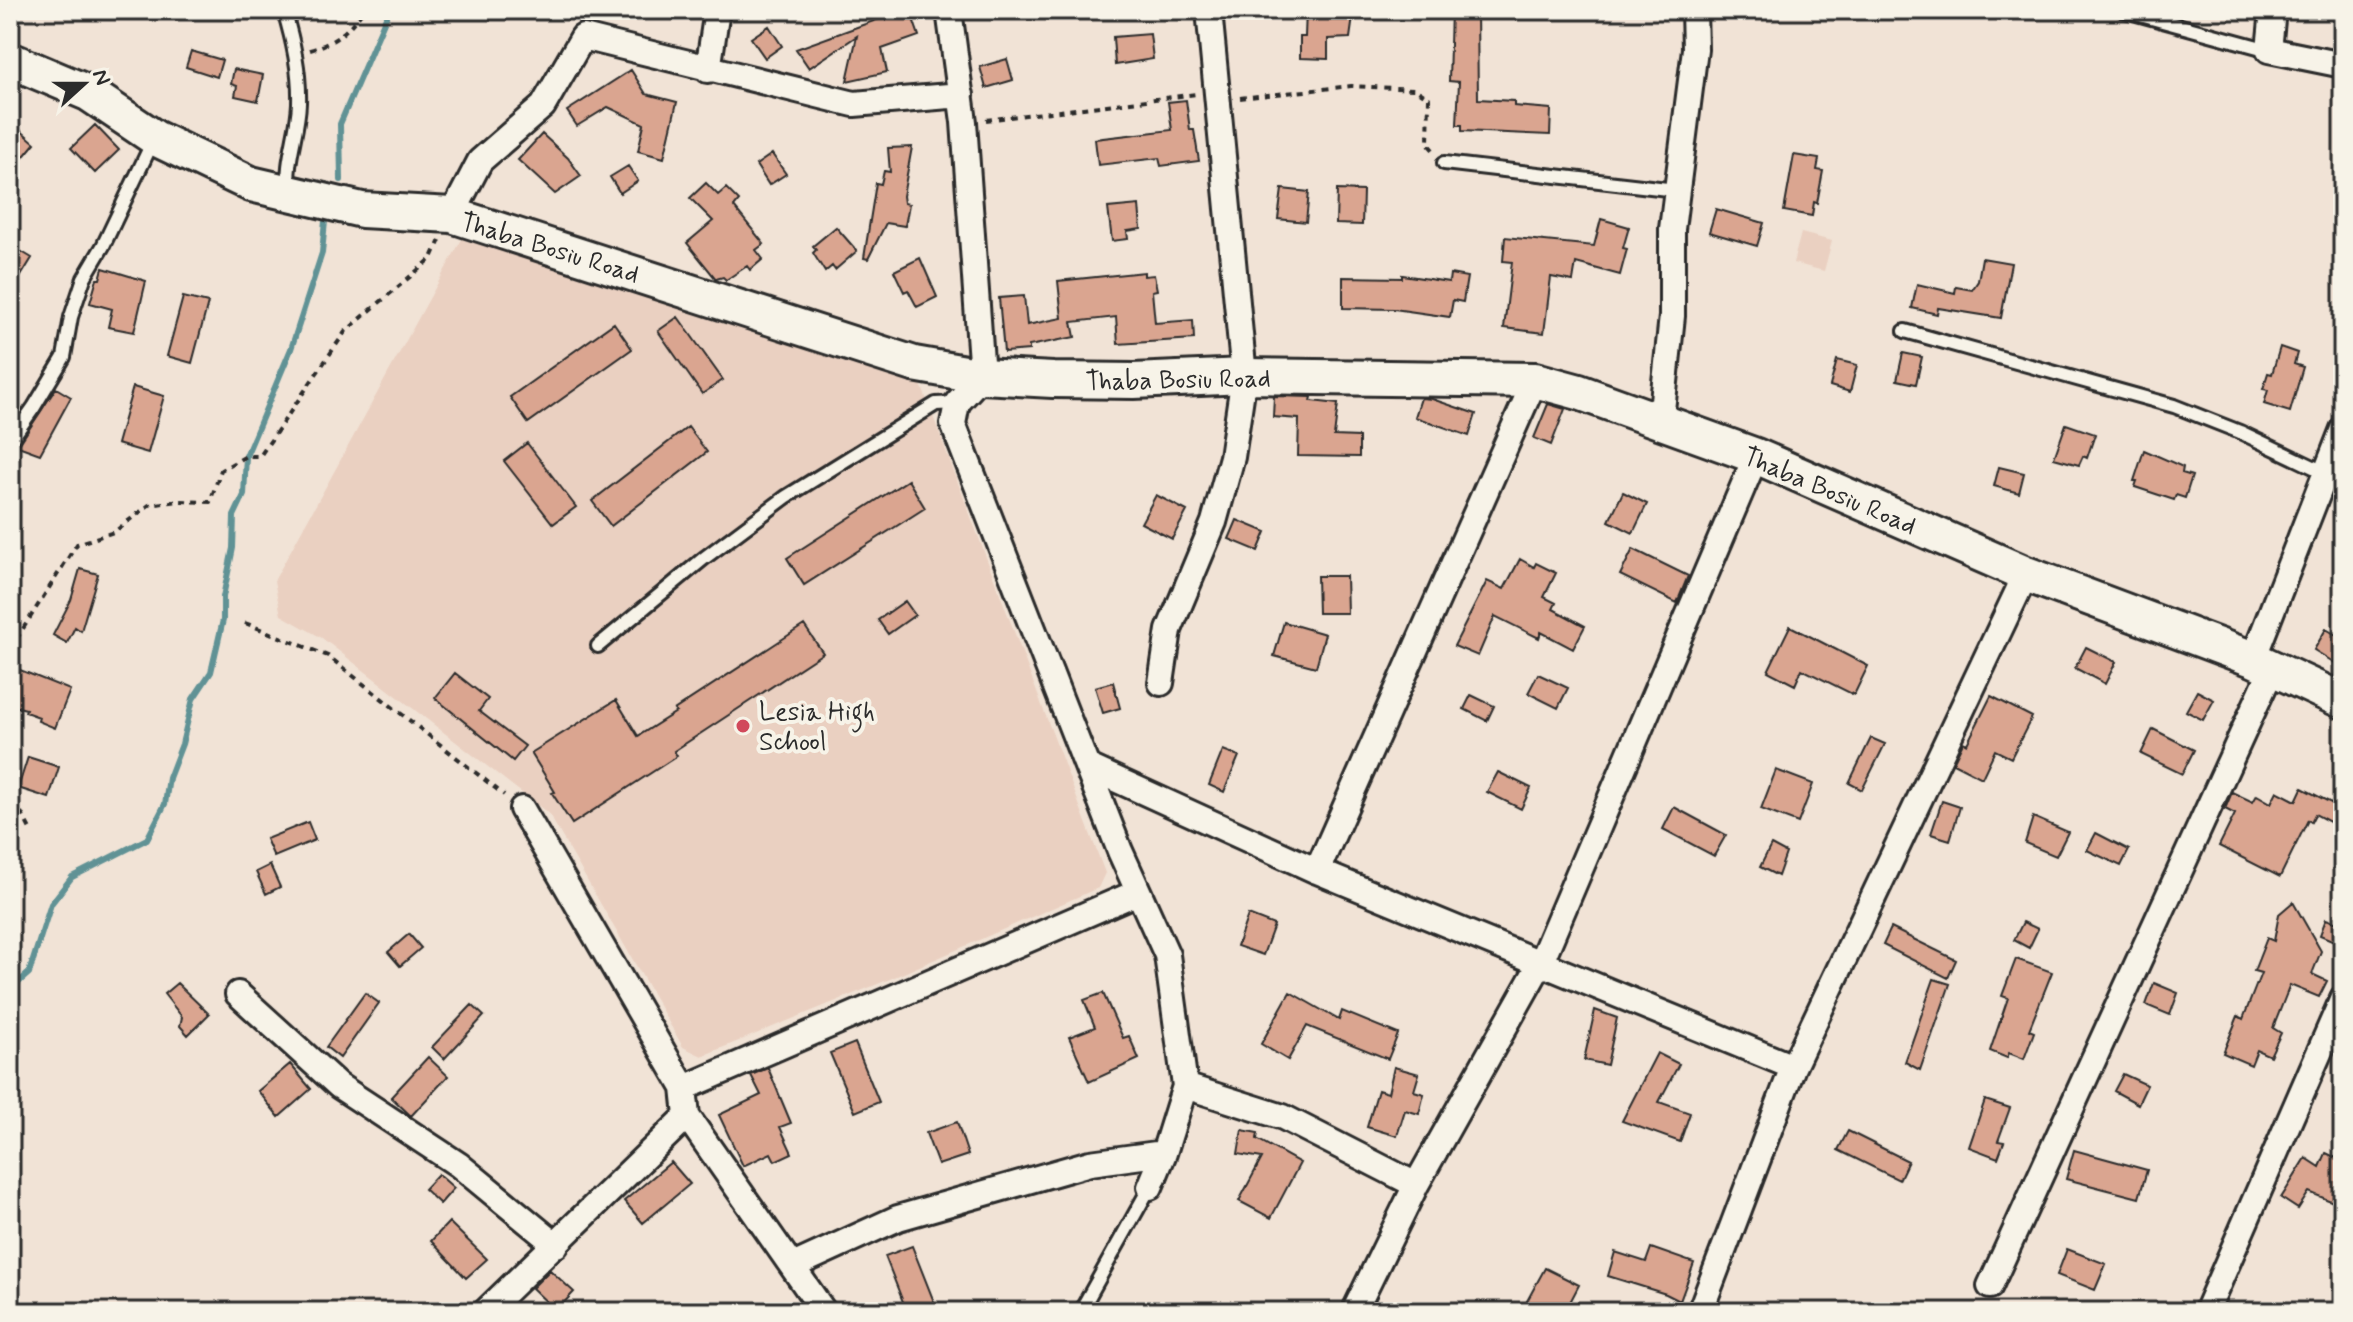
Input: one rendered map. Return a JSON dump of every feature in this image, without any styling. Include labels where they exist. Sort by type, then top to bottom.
[{"type":"street","points":[[708,70],[717,10]]},
{"type":"street","points":[[949,10],[964,122],[982,376],[957,403],[953,424],[1087,766],[1167,955],[1185,1086],[1150,1187]]},
{"type":"street","points":[[1161,683],[1169,630],[1214,522],[1225,483],[1244,376],[1209,10]]},
{"type":"street","points":[[1661,420],[1672,316],[1672,229],[1695,49],[1694,10]]},
{"type":"street","points":[[2273,10],[2269,50],[2343,65]]},
{"type":"street","points":[[452,215],[480,161],[543,106],[583,37],[854,104],[961,95]]},
{"type":"street","name":"Thaba Bosiu Road","points":[[10,60],[88,93],[155,138],[251,184],[362,210],[452,215],[914,364],[982,376],[1134,381],[1244,376],[1535,380],[1579,392],[1756,456],[2026,574],[2262,664],[2343,701]]},
{"type":"street","points":[[1317,871],[1535,380]]},
{"type":"street","points":[[1990,1286],[2262,664],[2343,429]]},
{"type":"street","points":[[1354,1312],[1416,1185],[1540,964],[1756,456]]},
{"type":"street","points":[[1700,1312],[1793,1067],[2026,574]]},
{"type":"street","points":[[1087,766],[1317,871],[1793,1067]]},
{"type":"street","points":[[522,809],[684,1088],[687,1116],[824,1312]]},
{"type":"street","points":[[684,1088],[1138,892]]},
{"type":"street","points":[[238,994],[339,1086],[459,1165],[556,1245]]},
{"type":"street","points":[[2206,1312],[2340,1013]]},
{"type":"street","points":[[1185,1086],[1283,1117],[1416,1185]]},
{"type":"street","points":[[485,1312],[687,1116]]},
{"type":"street","points":[[793,1266],[898,1218],[1090,1163],[1164,1153]]},
{"type":"lane","points":[[284,10],[296,53],[299,104],[287,178],[290,194]]},
{"type":"lane","points":[[2122,10],[2269,50]]},
{"type":"lane","points":[[10,441],[64,357],[71,317],[84,278],[103,246],[155,138]]},
{"type":"lane","points":[[1444,163],[1676,190]]},
{"type":"lane","points":[[1905,331],[2174,406],[2240,432],[2326,473]]},
{"type":"lane","points":[[598,646],[703,559],[786,497],[936,404],[957,403]]},
{"type":"lane","points":[[1083,1312],[1084,1305],[1150,1187]]},
{"type":"path","points":[[296,53],[330,44],[352,25],[363,10]]},
{"type":"path","points":[[964,122],[1351,86],[1415,89],[1429,98],[1428,144],[1444,163]]},
{"type":"path","points":[[10,649],[77,544],[114,532],[149,505],[179,501],[210,502],[221,470],[246,456],[260,456],[345,332],[432,258],[452,215]]},
{"type":"path","points":[[245,623],[328,656],[522,809]]},
{"type":"path","points":[[10,791],[32,833]]},
{"type":"shaded area","points":[[1801,233],[1832,241],[1824,271],[1793,263]]},
{"type":"shaded area","name":"Lesia High School","points":[[462,239],[919,379],[1105,873],[1098,888],[890,979],[702,1056],[683,1047],[549,814],[322,638],[281,615],[274,581]]},
{"type":"building","points":[[910,10],[919,36],[882,49],[887,72],[847,81],[857,36],[809,68],[796,49]]},
{"type":"building","points":[[1306,10],[1354,10],[1350,38],[1328,39],[1328,59],[1300,58],[1300,37],[1305,37]]},
{"type":"building","points":[[1451,10],[1477,10],[1478,99],[1514,101],[1514,106],[1551,109],[1550,135],[1462,131],[1462,125],[1457,125],[1459,82],[1449,81]]},
{"type":"building","points":[[769,26],[782,46],[765,58],[751,38]]},
{"type":"building","points":[[1150,34],[1153,59],[1115,65],[1113,37]]},
{"type":"building","points":[[191,51],[222,60],[217,77],[186,67]]},
{"type":"building","points":[[1007,59],[1013,80],[986,88],[980,67]]},
{"type":"building","points":[[234,69],[263,75],[258,101],[235,96],[237,86],[231,84]]},
{"type":"building","points":[[631,70],[646,94],[677,102],[664,158],[638,151],[644,124],[608,107],[577,126],[567,111]]},
{"type":"building","points":[[1186,100],[1199,161],[1161,166],[1159,158],[1098,165],[1095,139],[1172,130],[1168,102]]},
{"type":"building","points":[[10,121],[35,143],[10,173]]},
{"type":"building","points":[[95,125],[119,150],[95,173],[71,148]]},
{"type":"building","points":[[542,134],[568,158],[581,176],[555,194],[518,160]]},
{"type":"building","points":[[912,147],[903,196],[904,203],[909,204],[905,226],[886,223],[868,259],[864,258],[876,183],[881,184],[884,171],[890,172],[888,148]]},
{"type":"building","points":[[772,154],[786,174],[769,185],[756,165]]},
{"type":"building","points":[[1794,155],[1819,159],[1817,170],[1823,171],[1812,216],[1784,211]]},
{"type":"building","points":[[628,166],[638,181],[620,193],[610,177]]},
{"type":"building","points":[[706,183],[718,195],[726,188],[739,201],[734,207],[764,244],[756,250],[763,259],[750,270],[747,266],[726,280],[723,277],[716,279],[687,243],[713,221],[690,198]]},
{"type":"building","points":[[1282,189],[1309,192],[1306,222],[1278,219]]},
{"type":"building","points":[[1337,190],[1363,191],[1362,225],[1336,224]]},
{"type":"building","points":[[1139,205],[1141,229],[1127,231],[1128,239],[1112,241],[1108,208]]},
{"type":"building","points":[[1716,209],[1764,223],[1757,246],[1709,232]]},
{"type":"building","points":[[1601,219],[1629,227],[1620,275],[1576,263],[1573,281],[1551,277],[1544,333],[1504,328],[1512,262],[1503,261],[1505,237],[1594,246]]},
{"type":"building","points":[[836,227],[857,251],[835,270],[832,266],[825,272],[813,253],[816,250],[813,246]]},
{"type":"building","points":[[17,249],[32,258],[10,294],[10,260]]},
{"type":"building","points":[[920,258],[937,297],[917,307],[908,290],[904,292],[894,271]]},
{"type":"building","points":[[1982,258],[2011,263],[2001,318],[1938,308],[1937,314],[1912,308],[1917,284],[1955,293],[1956,287],[1972,290],[1978,281]]},
{"type":"building","points":[[103,268],[146,281],[134,332],[108,327],[112,309],[90,303]]},
{"type":"building","points":[[1144,272],[1144,276],[1154,275],[1157,290],[1152,291],[1155,323],[1193,320],[1194,339],[1118,344],[1116,317],[1072,322],[1075,337],[1029,346],[1029,350],[1004,352],[999,298],[1024,296],[1027,325],[1062,318],[1058,281]]},
{"type":"building","points":[[1450,274],[1467,277],[1463,302],[1453,300],[1450,317],[1394,309],[1343,308],[1343,277],[1402,278],[1402,275],[1449,282]]},
{"type":"building","points":[[183,297],[208,303],[192,363],[167,356]]},
{"type":"building","points":[[678,317],[723,380],[702,394],[658,331]]},
{"type":"building","points":[[614,323],[632,349],[528,423],[510,397]]},
{"type":"building","points":[[2280,347],[2297,353],[2294,364],[2303,367],[2290,412],[2264,404],[2268,390],[2263,389],[2268,373],[2272,374]]},
{"type":"building","points":[[1903,353],[1922,357],[1916,384],[1897,380]]},
{"type":"building","points":[[1837,360],[1857,365],[1850,392],[1830,386]]},
{"type":"building","points":[[133,387],[164,396],[148,453],[117,444]]},
{"type":"building","points":[[56,388],[71,397],[40,454],[18,446]]},
{"type":"building","points":[[1274,396],[1312,397],[1311,401],[1338,404],[1334,436],[1359,437],[1359,457],[1298,456],[1299,419],[1273,417]]},
{"type":"building","points":[[1421,398],[1476,414],[1469,436],[1415,417]]},
{"type":"building","points":[[1548,404],[1565,409],[1551,445],[1534,438]]},
{"type":"building","points":[[2066,424],[2095,434],[2087,458],[2083,456],[2079,465],[2054,458]]},
{"type":"building","points":[[688,427],[707,452],[611,526],[592,501]]},
{"type":"building","points":[[527,443],[576,507],[553,524],[504,461]]},
{"type":"building","points":[[2144,450],[2183,467],[2182,473],[2192,476],[2185,498],[2176,495],[2174,500],[2135,487]]},
{"type":"building","points":[[1999,467],[2024,473],[2019,493],[1994,486]]},
{"type":"building","points":[[908,480],[925,508],[804,585],[787,558]]},
{"type":"building","points":[[1623,492],[1647,504],[1633,533],[1609,521]]},
{"type":"building","points":[[1156,495],[1187,511],[1172,539],[1141,523]]},
{"type":"building","points":[[1237,520],[1266,532],[1258,551],[1229,539]]},
{"type":"building","points":[[1633,549],[1688,576],[1677,603],[1620,575]]},
{"type":"building","points":[[1520,559],[1556,573],[1544,597],[1556,603],[1553,609],[1585,626],[1573,649],[1541,632],[1539,638],[1495,616],[1478,656],[1454,646],[1487,581],[1504,589]]},
{"type":"building","points":[[80,569],[98,574],[81,631],[75,627],[67,643],[53,635],[71,600]]},
{"type":"building","points":[[1317,576],[1346,576],[1347,613],[1318,613]]},
{"type":"building","points":[[905,601],[915,615],[888,634],[878,620]]},
{"type":"building","points":[[1284,622],[1325,634],[1316,667],[1274,656]]},
{"type":"building","points":[[804,625],[823,653],[674,751],[677,756],[572,824],[531,753],[616,700],[638,736]]},
{"type":"building","points":[[1790,626],[1868,666],[1854,695],[1802,669],[1795,685],[1768,671]]},
{"type":"building","points":[[2326,629],[2343,639],[2343,668],[2314,650]]},
{"type":"building","points":[[2086,647],[2116,662],[2105,684],[2075,668]]},
{"type":"building","points":[[10,666],[70,690],[55,728],[38,721],[39,717],[25,712],[26,709],[10,705]]},
{"type":"building","points":[[455,673],[488,699],[479,711],[525,746],[513,761],[435,698]]},
{"type":"building","points":[[1538,674],[1568,688],[1558,708],[1528,693]]},
{"type":"building","points":[[1113,682],[1120,708],[1103,713],[1095,687]]},
{"type":"building","points":[[2197,691],[2214,700],[2203,720],[2186,711]]},
{"type":"building","points":[[1471,695],[1494,706],[1487,721],[1464,709]]},
{"type":"building","points":[[1991,696],[2032,717],[2011,758],[1995,750],[1982,778],[1953,763],[1963,742],[1967,744]]},
{"type":"building","points":[[2153,729],[2194,750],[2182,774],[2141,754]]},
{"type":"building","points":[[1871,738],[1885,744],[1862,790],[1849,783]]},
{"type":"building","points":[[1223,750],[1239,756],[1224,792],[1209,785]]},
{"type":"building","points":[[28,757],[59,767],[49,798],[18,788]]},
{"type":"building","points":[[1776,770],[1813,784],[1798,823],[1761,809]]},
{"type":"building","points":[[1498,772],[1531,788],[1521,809],[1487,792]]},
{"type":"building","points":[[2302,788],[2343,809],[2343,829],[2315,814],[2311,822],[2308,820],[2280,877],[2219,846],[2235,814],[2225,809],[2232,792],[2253,802],[2257,795],[2271,803],[2277,791],[2296,801]]},
{"type":"building","points":[[1942,801],[1960,807],[1950,840],[1931,834]]},
{"type":"building","points":[[1674,807],[1726,835],[1714,856],[1663,829]]},
{"type":"building","points":[[2033,817],[2068,832],[2056,856],[2025,843]]},
{"type":"building","points":[[308,822],[315,840],[274,857],[266,839]]},
{"type":"building","points":[[2096,833],[2129,850],[2121,866],[2087,850]]},
{"type":"building","points":[[1771,845],[1786,853],[1778,876],[1760,867]]},
{"type":"building","points":[[270,865],[280,887],[266,894],[256,872]]},
{"type":"building","points":[[2293,902],[2321,951],[2312,974],[2327,981],[2319,997],[2290,985],[2273,1028],[2281,1033],[2270,1056],[2257,1050],[2251,1065],[2223,1053],[2238,1016],[2243,1019],[2261,973],[2254,971],[2267,938],[2274,941],[2279,914]]},
{"type":"building","points":[[1248,915],[1274,925],[1263,955],[1237,946]]},
{"type":"building","points":[[2326,919],[2343,925],[2339,943],[2320,935]]},
{"type":"building","points":[[2023,922],[2038,929],[2029,948],[2014,940]]},
{"type":"building","points":[[1891,928],[1956,960],[1948,978],[1883,945]]},
{"type":"building","points":[[409,934],[421,948],[400,966],[388,952]]},
{"type":"building","points":[[2016,959],[2052,972],[2029,1030],[2034,1032],[2024,1059],[2009,1053],[2007,1058],[1990,1051],[2008,998],[2002,996]]},
{"type":"building","points":[[1934,979],[1950,984],[1920,1070],[1905,1062]]},
{"type":"building","points":[[177,983],[209,1014],[188,1035],[180,1026],[182,1017],[164,994]]},
{"type":"building","points":[[2154,983],[2178,993],[2170,1015],[2146,1005]]},
{"type":"building","points":[[1290,992],[1339,1020],[1342,1011],[1398,1034],[1388,1059],[1307,1026],[1288,1060],[1261,1044]]},
{"type":"building","points":[[365,993],[379,1003],[340,1058],[326,1047]]},
{"type":"building","points":[[1103,993],[1123,1038],[1129,1036],[1139,1059],[1089,1082],[1069,1037],[1095,1027],[1084,1000]]},
{"type":"building","points":[[472,1005],[484,1016],[444,1059],[432,1047]]},
{"type":"building","points":[[1595,1010],[1617,1018],[1607,1065],[1584,1060]]},
{"type":"building","points":[[855,1043],[879,1102],[855,1112],[830,1053]]},
{"type":"building","points":[[1657,1053],[1679,1064],[1659,1102],[1690,1113],[1680,1142],[1622,1121]]},
{"type":"building","points":[[428,1057],[448,1076],[411,1116],[391,1097]]},
{"type":"building","points":[[290,1064],[311,1089],[279,1117],[258,1091]]},
{"type":"building","points":[[1394,1067],[1419,1074],[1414,1091],[1424,1094],[1419,1114],[1405,1110],[1397,1136],[1367,1127],[1378,1090],[1388,1093]]},
{"type":"building","points":[[768,1068],[791,1123],[780,1127],[792,1153],[775,1161],[771,1153],[743,1166],[719,1115],[761,1095],[751,1075]]},
{"type":"building","points":[[2123,1074],[2147,1085],[2138,1104],[2114,1091]]},
{"type":"building","points":[[1985,1100],[2010,1108],[1998,1141],[2004,1142],[1998,1158],[1969,1147]]},
{"type":"building","points":[[957,1122],[968,1155],[938,1165],[926,1133]]},
{"type":"building","points":[[1242,1130],[1258,1133],[1257,1139],[1300,1163],[1271,1218],[1239,1201],[1262,1158],[1238,1154]]},
{"type":"building","points":[[1848,1131],[1908,1161],[1899,1180],[1838,1150]]},
{"type":"building","points":[[2074,1150],[2147,1170],[2139,1198],[2066,1179]]},
{"type":"building","points":[[2326,1153],[2343,1161],[2343,1206],[2309,1192],[2298,1209],[2281,1198],[2306,1158],[2320,1167]]},
{"type":"building","points":[[671,1162],[690,1184],[643,1223],[624,1201]]},
{"type":"building","points":[[438,1174],[454,1188],[440,1204],[424,1189]]},
{"type":"building","points":[[449,1222],[487,1259],[466,1278],[431,1241]]},
{"type":"building","points":[[912,1246],[938,1312],[907,1312],[885,1256]]},
{"type":"building","points":[[1651,1248],[1694,1263],[1680,1301],[1608,1276],[1615,1252],[1646,1262]]},
{"type":"building","points":[[2067,1249],[2106,1264],[2095,1290],[2057,1275]]},
{"type":"building","points":[[1545,1268],[1579,1285],[1567,1308],[1557,1303],[1552,1312],[1521,1312]]},
{"type":"building","points":[[550,1270],[574,1292],[556,1311],[532,1288]]},
{"type":"waterway","points":[[341,180],[340,124],[389,10]]},
{"type":"waterway","points":[[10,990],[29,973],[51,904],[72,877],[147,839],[165,804],[169,778],[182,744],[193,699],[211,672],[223,620],[223,597],[233,548],[234,516],[244,495],[246,456],[291,349],[322,253],[325,221]]},
{"type":"place","name":"Lesia High School","points":[[743,726]]}]
